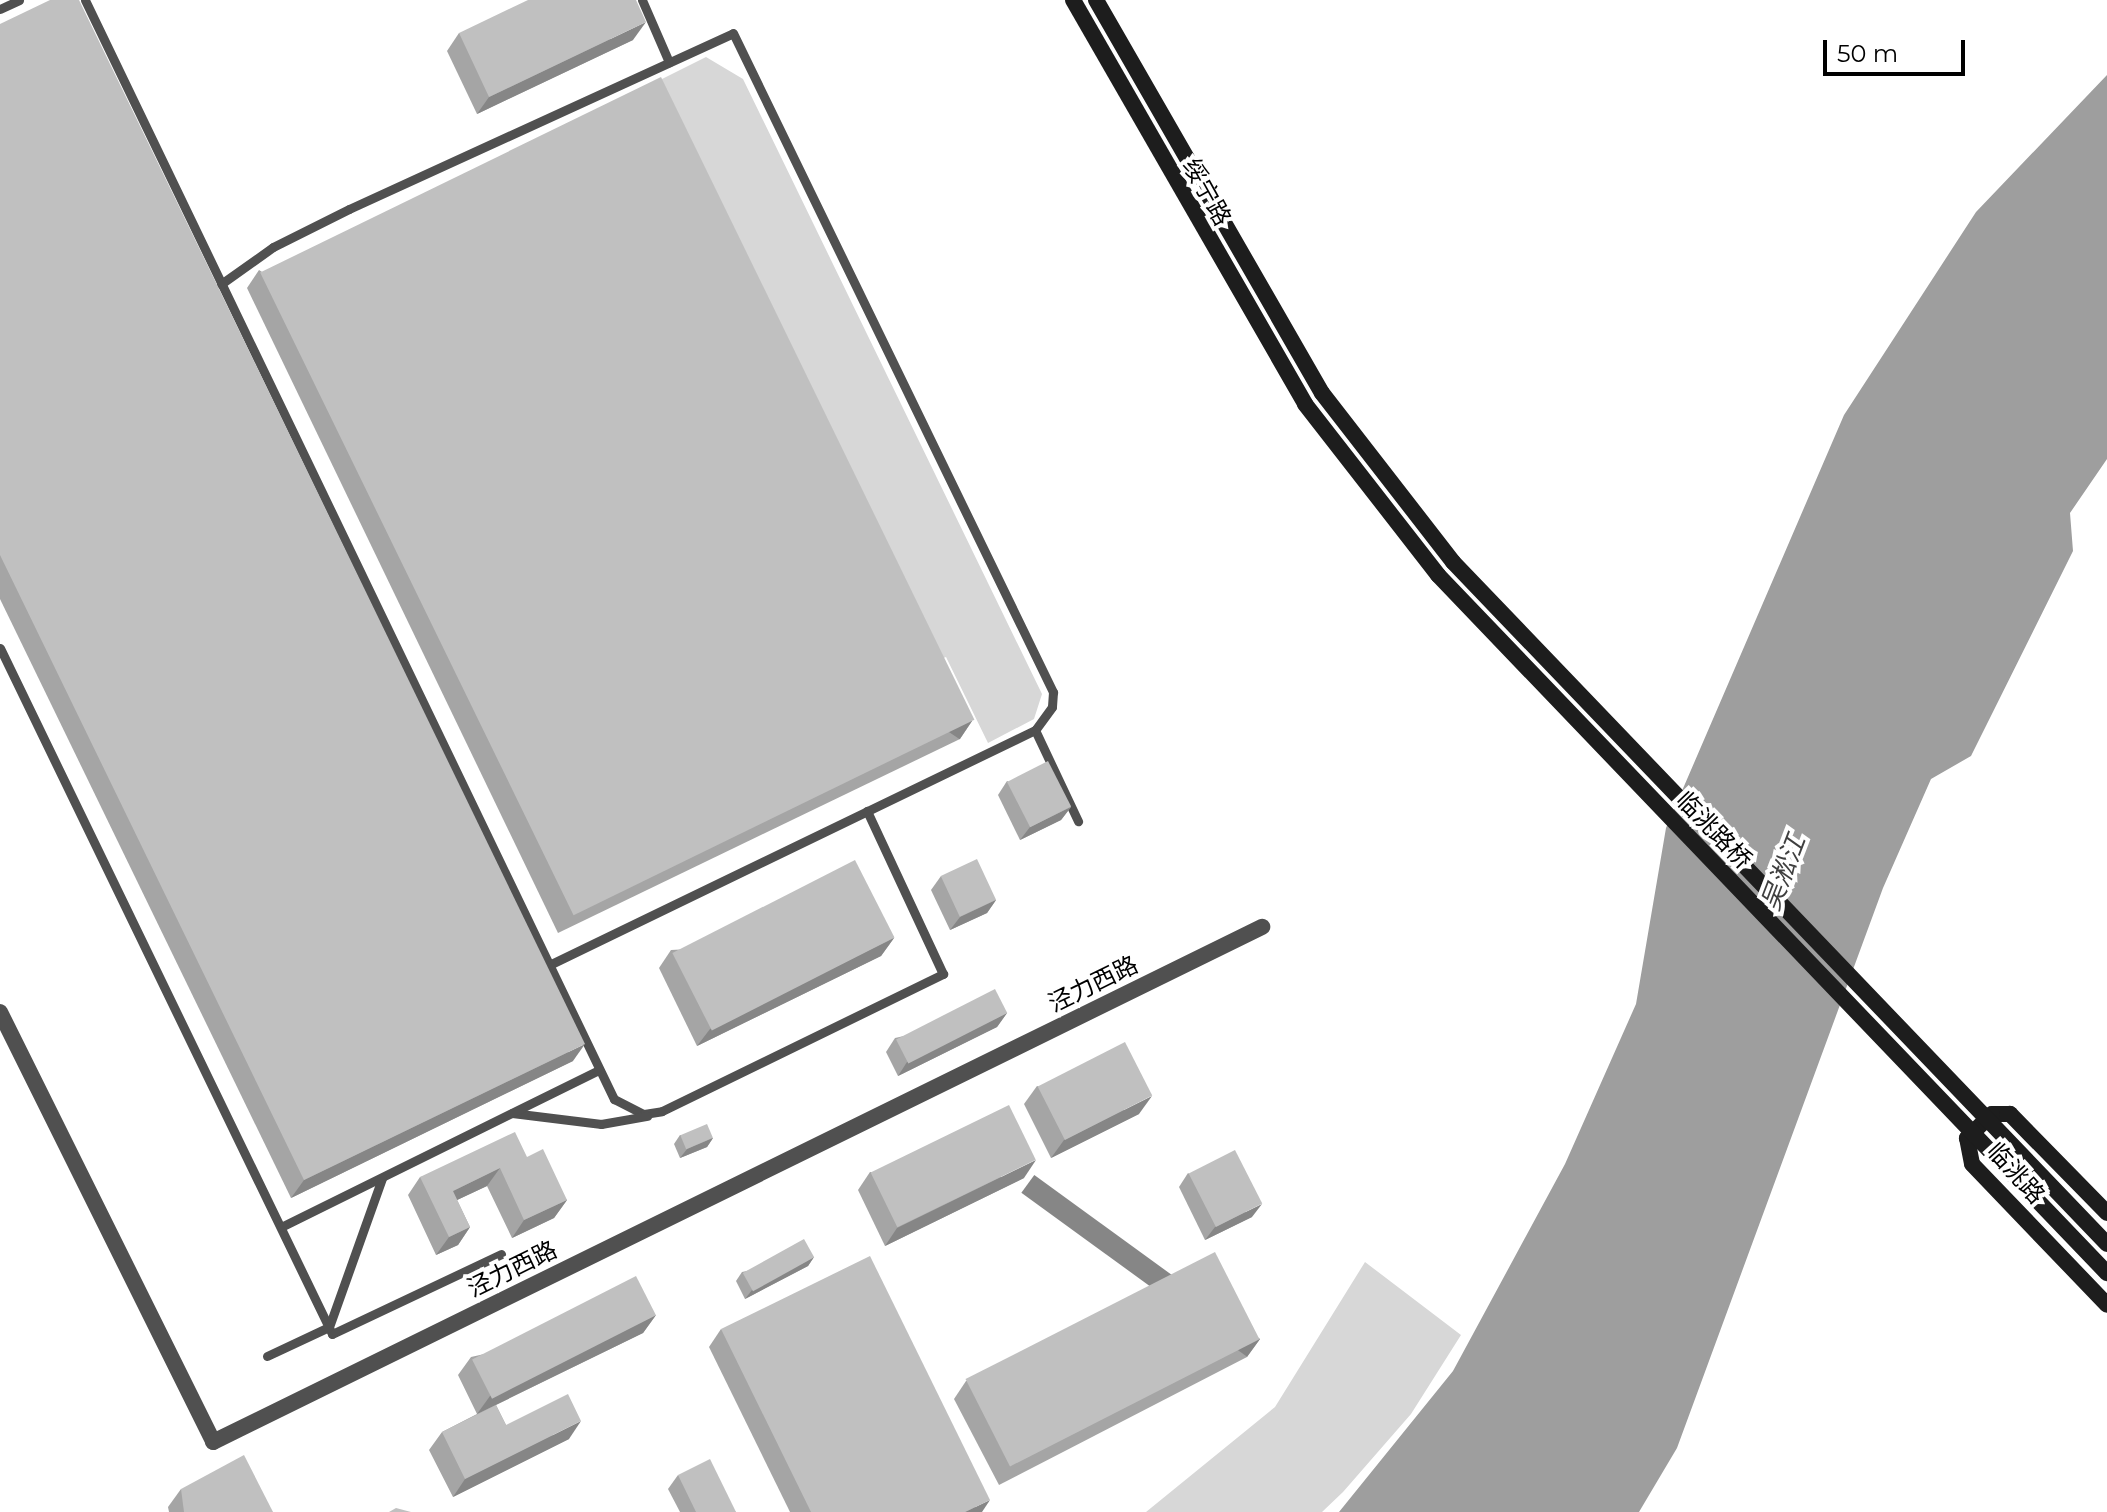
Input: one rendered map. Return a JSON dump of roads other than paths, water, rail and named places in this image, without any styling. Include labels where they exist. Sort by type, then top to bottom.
[{"type":"main road","name":"绥宁路","points":[[1073,0],[1305,404]]},
{"type":"main road","name":"绥宁路","points":[[1096,0],[1322,393]]},
{"type":"main road","name":"临洮路桥","points":[[1322,393],[1471,581],[2107,1244]]},
{"type":"main road","name":"临洮路桥","points":[[1305,404],[1456,595],[2107,1273]]},
{"type":"main road","name":"临洮路","points":[[2107,1213],[2010,1114],[1992,1114],[1967,1138],[1972,1164],[2107,1305]]},
{"type":"street","name":"泾力西路","points":[[0,1012],[213,1442],[1262,927]]},
{"type":"lane","points":[[0,9],[19,0]]},
{"type":"lane","points":[[85,0],[614,1099],[644,1114],[662,1111]]},
{"type":"lane","points":[[642,0],[669,62]]},
{"type":"lane","points":[[221,284],[273,247],[733,33],[1053,692],[1052,707],[1035,730],[549,965]]},
{"type":"lane","points":[[0,648],[332,1334],[501,1254]]},
{"type":"lane","points":[[1035,730],[1078,821]]},
{"type":"lane","points":[[512,1113],[601,1124],[662,1111],[943,974],[867,811]]},
{"type":"lane","points":[[281,1227],[599,1070]]},
{"type":"lane","points":[[267,1356],[329,1327],[382,1178]]},
{"type":"water","name":"吴淞江","points":[[2107,75],[2107,459],[2070,513],[2073,551],[1971,756],[1931,779],[1883,888],[1677,1448],[1639,1512],[1339,1512],[1453,1371],[1565,1164],[1636,1004],[1666,828],[1844,415],[1976,212]]}]
